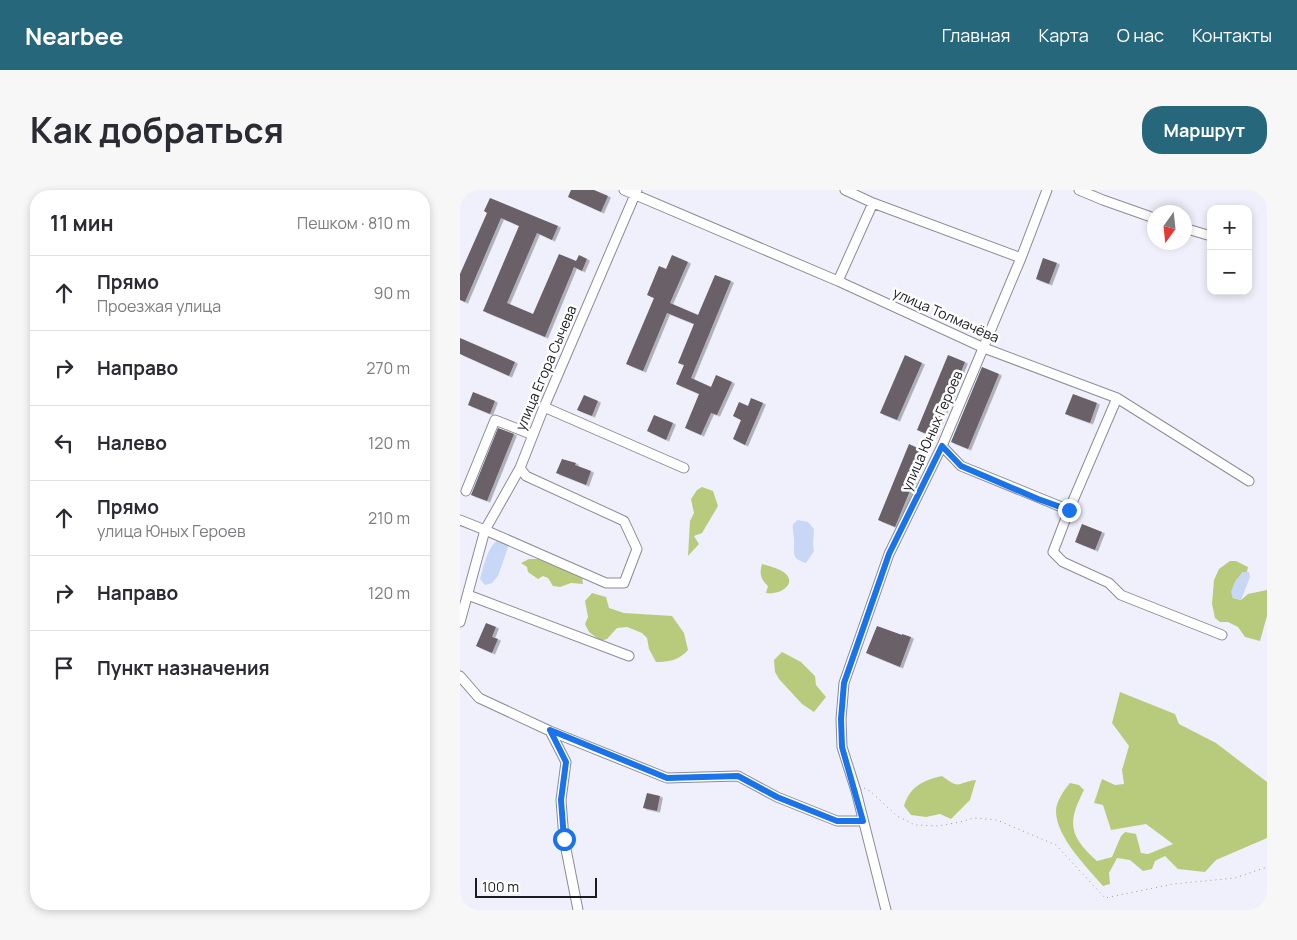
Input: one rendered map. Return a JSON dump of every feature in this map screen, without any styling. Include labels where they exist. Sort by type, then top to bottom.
[{"type":"street","name":"улица Толмачёва","points":[[624,190],[637,193],[838,281],[984,348],[1117,398],[1249,481]]},
{"type":"street","points":[[845,190],[873,203],[1022,258]]},
{"type":"street","name":"улица Юных Героев","points":[[886,910],[853,781],[842,747],[841,719],[844,683],[889,554],[942,446],[1022,258],[1047,190]]},
{"type":"street","points":[[1079,190],[1147,216]]},
{"type":"street","name":"улица Егора Сычева","points":[[460,622],[485,530],[520,468],[637,193]]},
{"type":"street","points":[[838,281],[873,203]]},
{"type":"street","points":[[1192,230],[1207,235]]},
{"type":"street","points":[[1117,398],[1053,552],[1063,562],[1109,583],[1121,595],[1222,635]]},
{"type":"street","points":[[544,408],[684,468]]},
{"type":"street","points":[[466,492],[496,420],[533,435]]},
{"type":"street","points":[[942,446],[961,466],[1038,499],[1069,510]]},
{"type":"street","points":[[460,520],[606,583],[624,583],[637,550],[624,521],[526,476],[520,468]]},
{"type":"street","points":[[468,595],[629,656]]},
{"type":"street","points":[[460,676],[479,698],[550,730],[667,778],[738,776],[777,797],[837,821],[863,821]]},
{"type":"street","points":[[550,730],[566,762],[561,800],[564,839],[578,910]]},
{"type":"path","points":[[853,781],[870,791],[897,816],[915,825],[938,826],[974,818],[997,820],[1056,845],[1105,898],[1173,884],[1235,878],[1267,867]]},
{"type":"green space","points":[[702,487],[713,491],[718,506],[702,533],[694,536],[699,544],[688,556],[690,521],[694,513],[691,499],[697,490]]},
{"type":"green space","points":[[529,559],[540,559],[582,576],[583,584],[571,583],[560,587],[553,586],[548,578],[543,576],[538,579],[528,572],[527,567],[521,563]]},
{"type":"green space","points":[[1230,561],[1236,561],[1248,567],[1247,572],[1243,572],[1234,584],[1233,598],[1241,600],[1248,594],[1267,590],[1267,616],[1260,641],[1245,637],[1238,627],[1228,622],[1220,622],[1215,618],[1212,604],[1214,580],[1219,569]]},
{"type":"green space","points":[[762,564],[780,570],[787,575],[789,584],[777,592],[766,593],[768,586],[761,576]]},
{"type":"green space","points":[[592,593],[606,597],[609,608],[624,613],[672,616],[684,633],[688,650],[674,660],[656,662],[649,649],[647,638],[642,633],[627,627],[617,628],[607,639],[601,641],[589,632],[585,624],[588,617],[585,601]]},
{"type":"green space","points":[[782,652],[801,662],[815,676],[816,685],[826,697],[814,712],[802,704],[775,672],[774,660]]},
{"type":"green space","points":[[1120,692],[1175,714],[1179,724],[1216,743],[1267,782],[1267,838],[1216,860],[1205,872],[1178,869],[1165,856],[1155,861],[1152,869],[1143,871],[1130,860],[1117,858],[1109,873],[1110,884],[1103,886],[1081,861],[1061,831],[1057,821],[1057,804],[1070,783],[1079,785],[1084,790],[1073,820],[1076,836],[1097,861],[1112,857],[1121,836],[1125,832],[1136,834],[1141,853],[1148,854],[1173,844],[1146,824],[1111,830],[1103,805],[1094,803],[1102,779],[1115,785],[1124,784],[1122,770],[1129,746],[1112,723]]},
{"type":"green space","points":[[942,776],[956,784],[976,780],[970,800],[951,819],[940,814],[926,817],[911,815],[904,806],[910,793],[918,785]]},
{"type":"water","points":[[798,520],[808,522],[814,529],[814,551],[806,563],[794,555],[793,524]]},
{"type":"water","points":[[499,539],[508,544],[508,547],[498,576],[492,583],[485,585],[480,579],[489,552]]},
{"type":"water","points":[[1243,572],[1249,572],[1250,577],[1241,600],[1233,598],[1231,592],[1236,580]]},
{"type":"building","points":[[571,190],[594,190],[608,196],[601,212],[568,197]]},
{"type":"building","points":[[490,198],[558,226],[552,240],[537,233],[507,303],[533,314],[559,254],[576,261],[579,255],[587,259],[582,271],[574,267],[545,337],[483,311],[519,226],[501,218],[465,302],[460,300],[460,274],[487,213],[484,211]]},
{"type":"building","points":[[672,255],[688,262],[670,303],[698,315],[715,275],[731,281],[691,378],[711,387],[716,375],[732,382],[717,415],[711,413],[701,435],[685,428],[699,394],[676,384],[684,365],[678,363],[694,324],[667,313],[643,371],[626,364],[654,298],[647,295],[659,266],[666,269]]},
{"type":"building","points":[[1043,258],[1057,263],[1049,284],[1036,279]]},
{"type":"building","points":[[460,338],[515,362],[509,376],[460,354]]},
{"type":"building","points":[[905,355],[922,363],[897,420],[880,413]]},
{"type":"building","points":[[948,355],[965,362],[934,437],[917,430]]},
{"type":"building","points":[[982,367],[999,374],[968,449],[951,442]]},
{"type":"building","points":[[473,392],[495,401],[490,414],[468,405]]},
{"type":"building","points":[[1073,394],[1097,403],[1090,423],[1065,414]]},
{"type":"building","points":[[584,395],[598,401],[592,416],[577,410]]},
{"type":"building","points":[[751,398],[763,403],[745,445],[733,439],[741,420],[733,416],[739,402],[748,406]]},
{"type":"building","points":[[654,415],[673,423],[666,440],[647,431]]},
{"type":"building","points":[[498,428],[514,434],[487,501],[471,495]]},
{"type":"building","points":[[909,444],[926,452],[895,527],[878,520]]},
{"type":"building","points":[[562,459],[576,463],[575,465],[591,471],[586,485],[556,473]]},
{"type":"building","points":[[1082,524],[1102,532],[1095,550],[1075,542]]},
{"type":"building","points":[[486,623],[496,627],[492,637],[498,639],[492,653],[476,646]]},
{"type":"building","points":[[877,626],[911,637],[900,667],[866,653]]},
{"type":"building","points":[[647,793],[660,796],[657,811],[643,808]]},
{"type":"route","points":[[564,839],[561,800],[566,762],[550,730],[667,778],[738,776],[777,797],[837,821],[863,821],[842,747],[841,719],[844,683],[889,554],[942,446],[961,466],[1038,499],[1069,510]]}]
